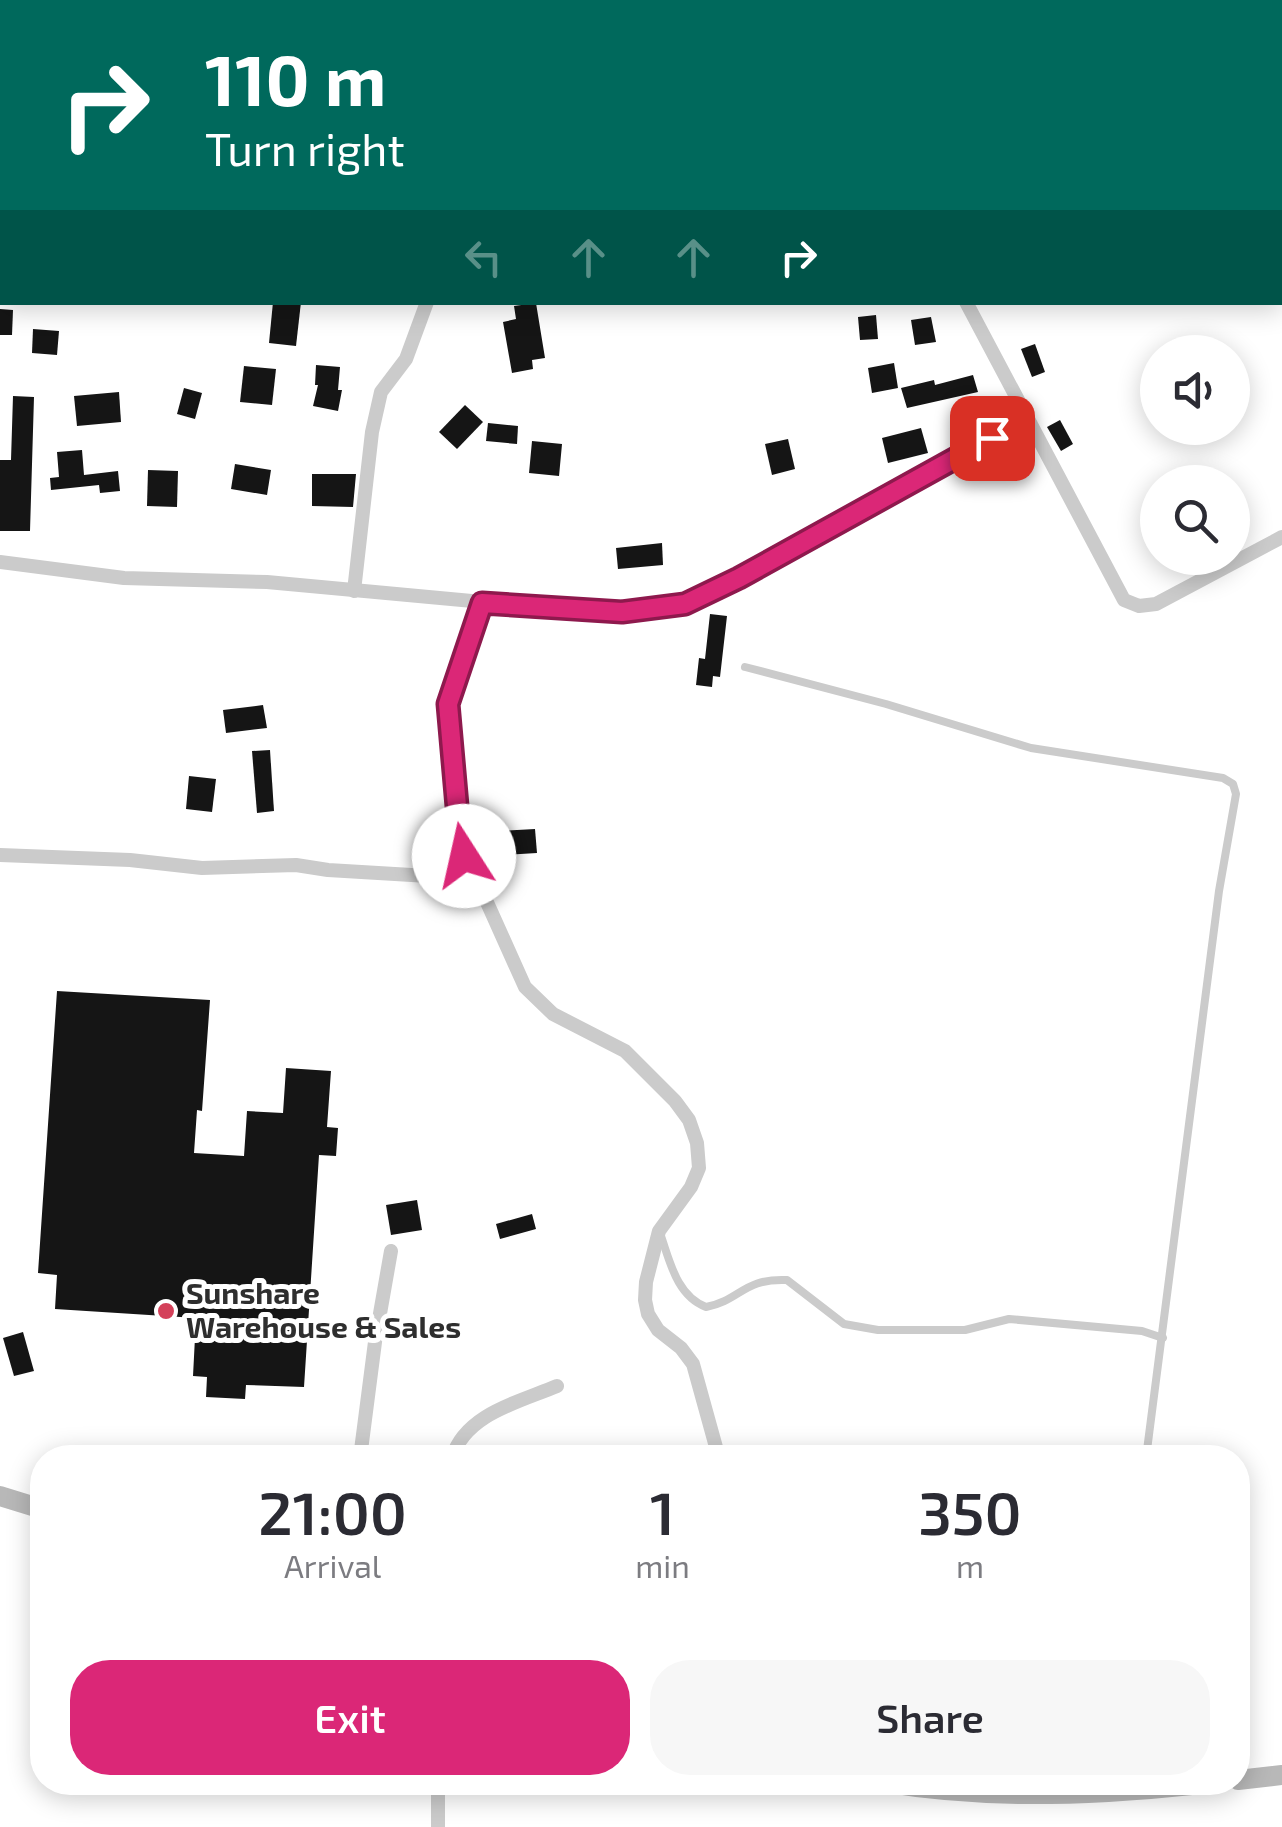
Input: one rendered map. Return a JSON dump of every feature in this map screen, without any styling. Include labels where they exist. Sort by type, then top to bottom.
[{"type":"street","points":[[354,590],[372,432],[381,392],[406,359],[426,305]]},
{"type":"street","points":[[968,305],[1124,600],[1139,606],[1156,604],[1282,537]]},
{"type":"street","points":[[0,562],[124,578],[251,582],[622,612],[685,604],[1028,420]]},
{"type":"street","points":[[482,603],[448,704],[460,840],[525,987],[553,1014],[625,1051],[689,1120],[699,1168],[691,1187],[659,1232],[646,1282],[648,1314],[693,1364],[715,1445]]},
{"type":"street","points":[[0,855],[130,860],[202,868],[296,865],[446,877],[471,867]]},
{"type":"street","points":[[362,1445],[391,1251]]},
{"type":"street","points":[[457,1445],[473,1424],[556,1386]]},
{"type":"street","points":[[0,1496],[30,1505]]},
{"type":"street","points":[[1250,1779],[1282,1775]]},
{"type":"street","points":[[438,1795],[438,1827]]},
{"type":"lane","points":[[745,667],[1031,748],[1223,778],[1233,784],[1236,794],[1218,890],[1148,1445]]},
{"type":"lane","points":[[659,1232],[677,1280],[689,1297],[706,1307],[728,1299],[752,1283],[786,1280],[844,1324],[878,1330],[965,1330],[1009,1319],[1142,1331],[1163,1338]]},
{"type":"building","points":[[273,305],[301,305],[296,346],[269,343]]},
{"type":"building","points":[[536,305],[545,358],[532,360],[533,369],[512,373],[503,322],[516,319],[514,306]]},
{"type":"building","points":[[0,309],[13,310],[12,335],[0,335]]},
{"type":"building","points":[[876,315],[878,339],[860,340],[858,317]]},
{"type":"building","points":[[931,317],[936,342],[915,345],[911,320]]},
{"type":"building","points":[[33,329],[59,331],[57,355],[32,353]]},
{"type":"building","points":[[1035,344],[1045,372],[1032,377],[1021,349]]},
{"type":"building","points":[[894,363],[898,388],[872,393],[868,368]]},
{"type":"building","points":[[316,365],[340,367],[338,390],[342,390],[338,411],[313,406],[318,385]]},
{"type":"building","points":[[244,366],[276,369],[272,405],[240,402]]},
{"type":"building","points":[[973,375],[978,392],[907,408],[901,388],[934,380],[935,385]]},
{"type":"building","points":[[184,388],[202,393],[195,419],[177,414]]},
{"type":"building","points":[[119,392],[121,422],[77,426],[74,396]]},
{"type":"building","points":[[13,396],[34,397],[30,531],[0,531],[0,460],[11,460]]},
{"type":"building","points":[[465,405],[483,422],[457,449],[439,432]]},
{"type":"building","points":[[1060,420],[1073,444],[1061,451],[1047,427]]},
{"type":"building","points":[[488,423],[518,426],[517,444],[486,441]]},
{"type":"building","points":[[921,428],[928,453],[888,463],[882,438]]},
{"type":"building","points":[[788,439],[795,469],[772,475],[765,444]]},
{"type":"building","points":[[532,441],[562,444],[559,476],[529,473]]},
{"type":"building","points":[[82,450],[84,475],[118,471],[120,491],[100,493],[99,485],[51,490],[50,478],[59,477],[57,452]]},
{"type":"building","points":[[235,464],[271,470],[267,495],[231,489]]},
{"type":"building","points":[[148,470],[178,471],[177,507],[147,506]]},
{"type":"building","points":[[312,474],[356,474],[353,507],[312,506]]},
{"type":"building","points":[[662,543],[663,565],[618,569],[616,548]]},
{"type":"building","points":[[710,614],[727,616],[720,677],[713,676],[712,687],[696,685],[699,658],[705,659]]},
{"type":"building","points":[[263,705],[267,728],[226,733],[223,710]]},
{"type":"building","points":[[270,750],[274,811],[257,813],[252,751]]},
{"type":"building","points":[[189,776],[216,779],[212,812],[186,809]]},
{"type":"building","points":[[535,829],[537,853],[502,855],[500,831]]},
{"type":"building","points":[[57,991],[210,1000],[202,1111],[197,1110],[194,1153],[244,1156],[247,1111],[283,1113],[286,1068],[331,1071],[327,1127],[338,1128],[336,1156],[319,1155],[304,1387],[246,1385],[245,1399],[206,1397],[207,1377],[193,1376],[196,1318],[55,1309],[57,1275],[38,1273]]},
{"type":"building","points":[[417,1200],[422,1230],[391,1235],[386,1205]]},
{"type":"building","points":[[532,1214],[536,1229],[500,1239],[496,1224]]},
{"type":"building","points":[[23,1332],[34,1371],[14,1376],[3,1338]]},
{"type":"place","name":"Sunshare Warehouse & Sales","points":[[166,1311]]},
{"type":"route","points":[[464,856],[454,791],[448,704],[482,603],[622,612],[685,604],[992,438]]}]
